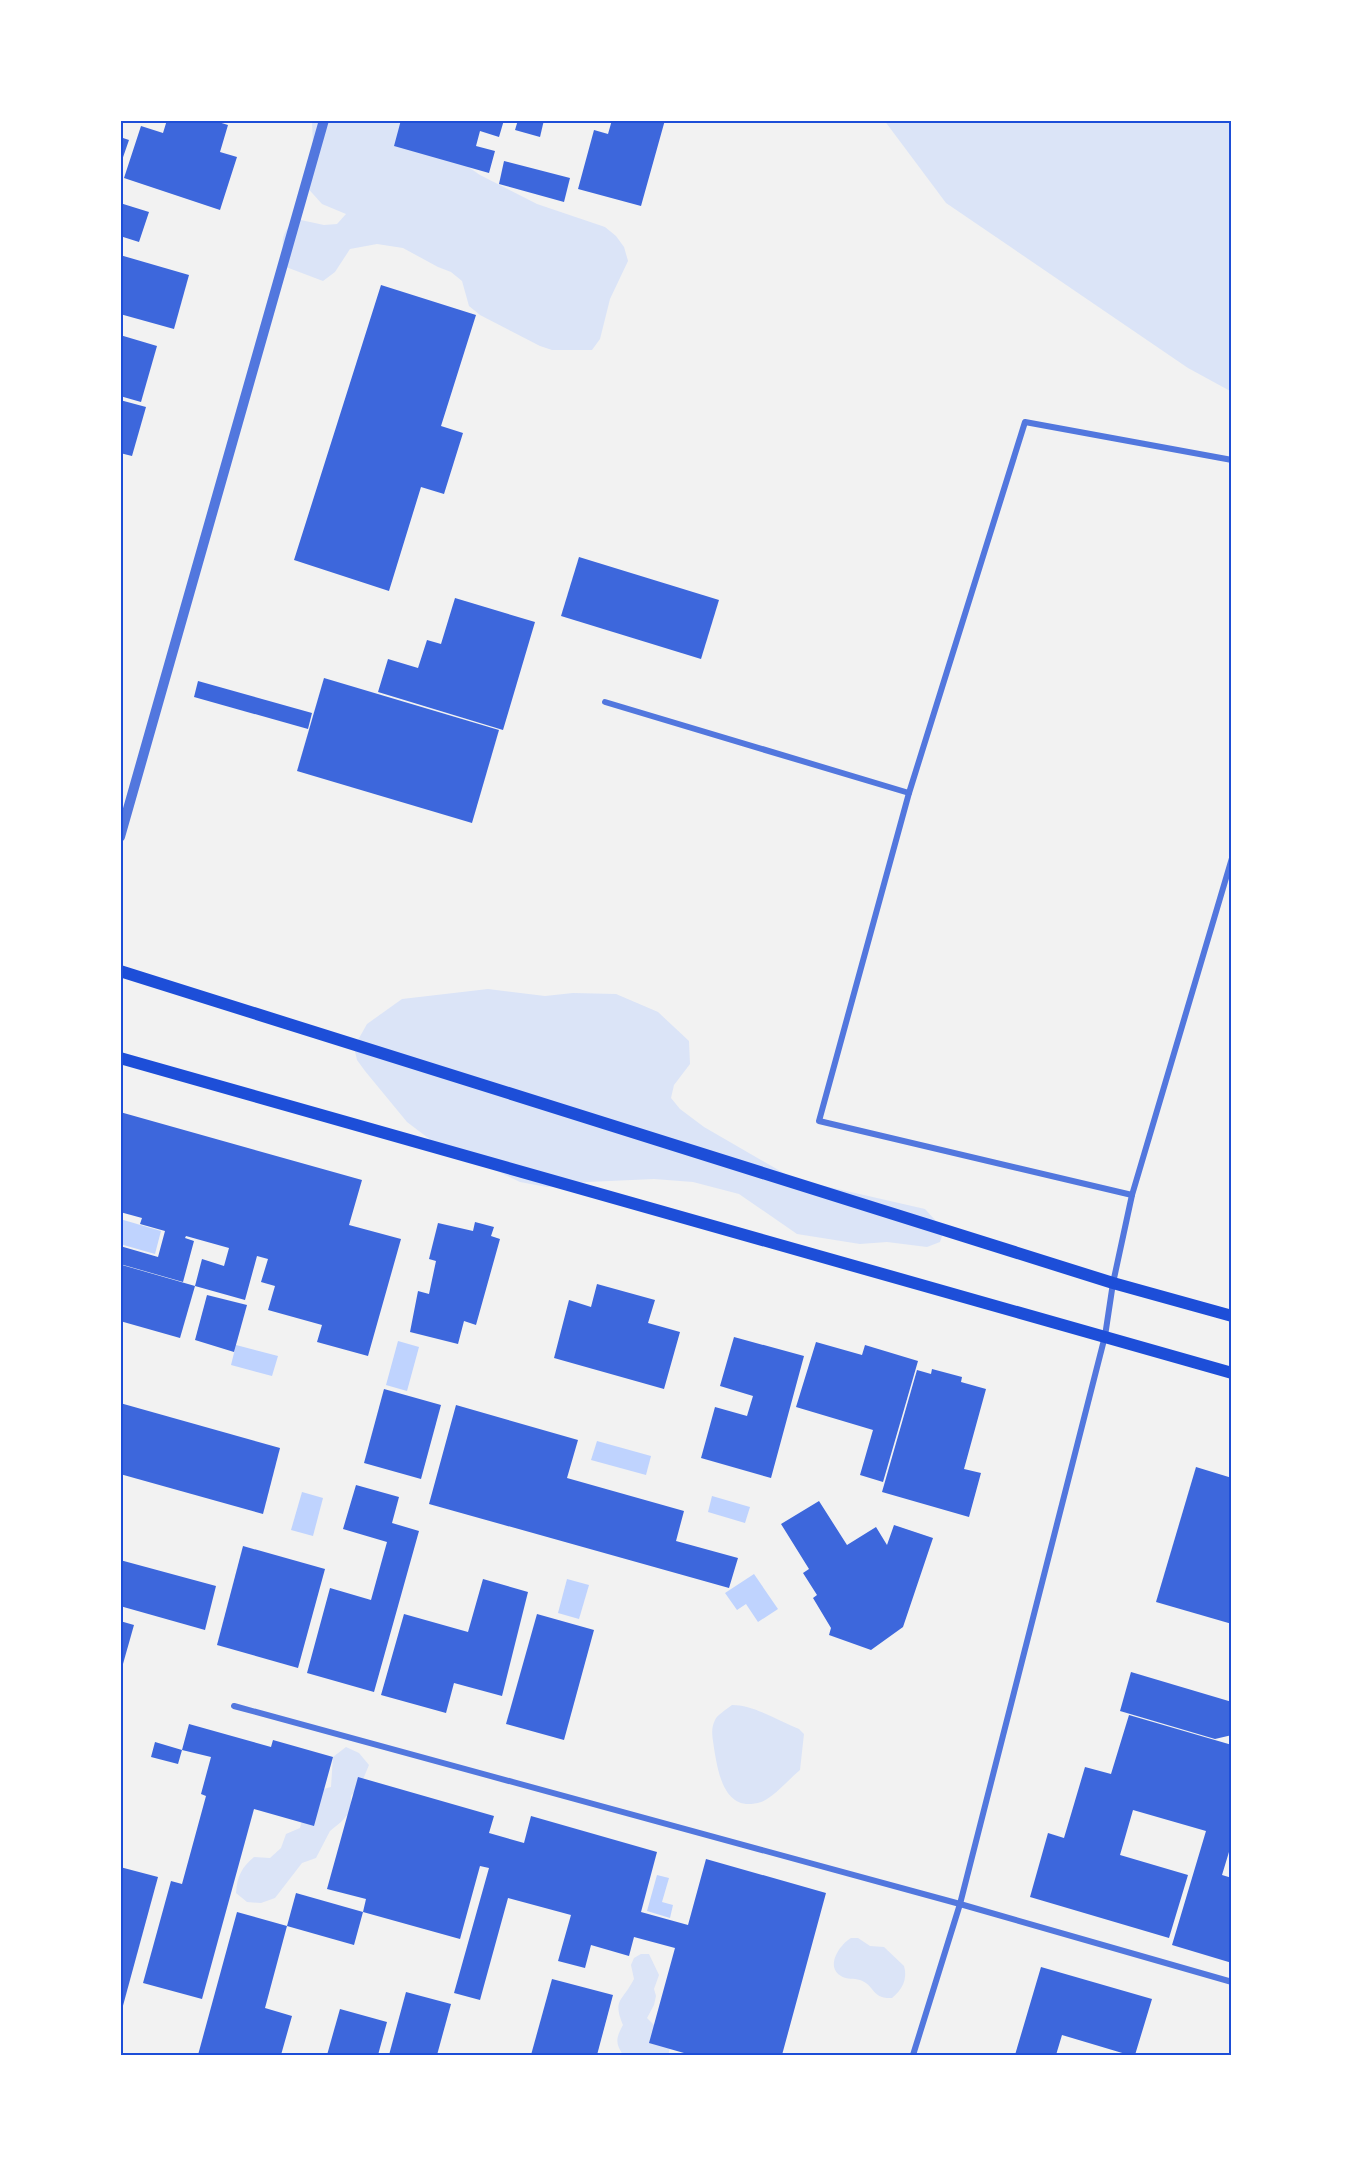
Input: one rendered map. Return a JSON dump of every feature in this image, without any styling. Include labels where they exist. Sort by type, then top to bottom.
[{"type":"main road","points":[[120,971],[1113,1283],[1232,1316]]},
{"type":"main road","points":[[120,1058],[1232,1373]]},
{"type":"street","points":[[120,837],[324,120]]},
{"type":"street","points":[[1132,1195],[819,1121],[909,793],[1025,422],[1232,460]]},
{"type":"street","points":[[605,702],[909,793]]},
{"type":"street","points":[[913,2055],[960,1904],[1105,1336],[1113,1283],[1132,1195],[1232,858]]},
{"type":"street","points":[[234,1706],[960,1904],[1232,1982]]},
{"type":"shaded area","points":[[312,120],[412,120],[432,142],[480,175],[537,204],[605,227],[616,236],[624,247],[628,261],[610,299],[600,339],[592,350],[552,350],[480,315],[469,306],[462,281],[451,272],[403,248],[377,244],[350,249],[335,272],[323,281],[286,267],[283,252],[284,235],[296,219],[324,225],[337,224],[346,214],[322,204],[304,184],[313,146]]},
{"type":"shaded area","points":[[884,120],[1232,120],[1232,392],[1188,368],[946,203]]},
{"type":"shaded area","points":[[488,989],[545,996],[573,993],[616,994],[658,1012],[689,1041],[690,1064],[674,1085],[671,1098],[680,1109],[704,1127],[794,1179],[925,1209],[944,1230],[940,1242],[927,1247],[887,1242],[860,1244],[797,1234],[739,1194],[693,1182],[654,1179],[587,1182],[547,1187],[520,1182],[440,1147],[407,1122],[357,1060],[354,1047],[367,1024],[402,999]]},
{"type":"shaded area","points":[[732,1705],[758,1710],[799,1729],[804,1734],[800,1770],[761,1802],[749,1804],[739,1802],[731,1797],[721,1779],[714,1748],[713,1727],[718,1716]]},
{"type":"shaded area","points":[[346,1747],[359,1753],[369,1765],[361,1784],[351,1796],[351,1811],[330,1831],[316,1858],[302,1863],[275,1898],[261,1903],[247,1902],[236,1893],[243,1868],[254,1857],[270,1858],[281,1848],[286,1834],[300,1828],[304,1814],[317,1791],[331,1787],[333,1757]]},
{"type":"shaded area","points":[[851,1938],[858,1938],[870,1946],[884,1947],[904,1966],[903,1984],[892,1998],[880,1996],[865,1982],[843,1977],[836,1972],[834,1962],[838,1951]]},
{"type":"shaded area","points":[[641,1954],[649,1954],[659,1975],[654,1989],[656,1996],[654,2005],[647,2018],[657,2028],[670,2048],[668,2055],[623,2055],[618,2044],[623,2025],[619,2010],[620,2000],[634,1979],[631,1965],[634,1958]]},
{"type":"water","points":[[120,1219],[161,1231],[155,1254],[120,1244]]},
{"type":"water","points":[[398,1341],[419,1347],[407,1391],[386,1385]]},
{"type":"water","points":[[236,1345],[278,1356],[272,1376],[231,1365]]},
{"type":"water","points":[[597,1441],[651,1456],[646,1475],[591,1460]]},
{"type":"water","points":[[302,1492],[323,1498],[313,1536],[291,1530]]},
{"type":"water","points":[[712,1496],[750,1507],[745,1523],[708,1512]]},
{"type":"water","points":[[754,1574],[778,1609],[758,1622],[746,1604],[737,1610],[725,1593]]},
{"type":"water","points":[[567,1579],[589,1585],[579,1619],[558,1613]]},
{"type":"water","points":[[657,1875],[669,1878],[662,1902],[673,1905],[670,1918],[647,1911]]},
{"type":"building","points":[[167,120],[212,120],[228,125],[220,152],[237,157],[220,210],[124,178],[141,126],[163,133]]},
{"type":"building","points":[[401,120],[504,120],[499,137],[480,131],[476,146],[495,151],[489,173],[394,146]]},
{"type":"building","points":[[518,120],[544,120],[540,137],[515,130]]},
{"type":"building","points":[[612,120],[665,120],[641,206],[578,189],[594,130],[608,134]]},
{"type":"building","points":[[120,137],[129,140],[120,166]]},
{"type":"building","points":[[504,161],[570,178],[564,202],[499,184]]},
{"type":"building","points":[[120,203],[149,212],[139,242],[120,236]]},
{"type":"building","points":[[120,255],[189,275],[174,329],[120,314]]},
{"type":"building","points":[[381,285],[476,315],[441,426],[463,433],[444,494],[421,487],[389,591],[294,560]]},
{"type":"building","points":[[120,335],[157,346],[141,402],[120,396]]},
{"type":"building","points":[[120,400],[146,407],[132,456],[120,453]]},
{"type":"building","points":[[579,557],[719,600],[701,659],[561,616]]},
{"type":"building","points":[[455,598],[535,622],[503,730],[378,692],[388,659],[418,668],[427,640],[441,644]]},
{"type":"building","points":[[324,678],[499,730],[472,823],[297,771]]},
{"type":"building","points":[[198,681],[312,713],[308,729],[194,697]]},
{"type":"building","points":[[120,1112],[362,1180],[349,1225],[401,1239],[368,1356],[317,1342],[322,1325],[268,1310],[275,1286],[261,1282],[268,1259],[257,1256],[245,1300],[195,1286],[202,1259],[224,1266],[229,1248],[186,1236],[185,1238],[194,1241],[183,1282],[120,1264],[120,1246],[158,1257],[165,1231],[140,1224],[142,1218],[120,1212]]},
{"type":"building","points":[[475,1222],[494,1227],[491,1236],[500,1239],[476,1325],[464,1321],[458,1344],[410,1332],[418,1291],[429,1294],[436,1261],[429,1259],[438,1223],[473,1231]]},
{"type":"building","points":[[122,1265],[195,1286],[180,1338],[120,1321]]},
{"type":"building","points":[[597,1284],[655,1300],[648,1323],[680,1332],[664,1389],[554,1358],[569,1300],[591,1307]]},
{"type":"building","points":[[207,1295],[247,1305],[234,1352],[195,1340]]},
{"type":"building","points":[[734,1337],[804,1356],[771,1478],[701,1458],[715,1407],[747,1416],[753,1396],[720,1386]]},
{"type":"building","points":[[816,1342],[862,1355],[865,1345],[918,1361],[883,1482],[860,1475],[873,1430],[796,1407]]},
{"type":"building","points":[[932,1369],[962,1377],[961,1382],[986,1389],[964,1469],[981,1473],[969,1517],[882,1492],[917,1370],[931,1374]]},
{"type":"building","points":[[384,1389],[441,1405],[421,1479],[364,1463]]},
{"type":"building","points":[[120,1403],[280,1448],[263,1514],[120,1474]]},
{"type":"building","points":[[456,1405],[578,1440],[567,1478],[684,1511],[676,1541],[738,1558],[729,1588],[429,1504]]},
{"type":"building","points":[[1196,1467],[1232,1478],[1232,1624],[1156,1602]]},
{"type":"building","points":[[356,1485],[399,1497],[392,1523],[419,1531],[374,1692],[307,1673],[330,1588],[371,1600],[387,1542],[343,1529]]},
{"type":"building","points":[[819,1501],[847,1545],[876,1527],[887,1545],[894,1525],[933,1538],[903,1627],[871,1650],[829,1635],[831,1628],[813,1598],[817,1595],[803,1573],[809,1569],[781,1524]]},
{"type":"building","points":[[243,1546],[325,1569],[298,1668],[217,1645]]},
{"type":"building","points":[[120,1560],[216,1586],[205,1630],[120,1606]]},
{"type":"building","points":[[483,1579],[528,1592],[502,1696],[454,1683],[446,1713],[381,1695],[404,1614],[468,1632]]},
{"type":"building","points":[[537,1614],[594,1630],[564,1740],[506,1724]]},
{"type":"building","points":[[120,1621],[134,1625],[121,1671],[120,1671]]},
{"type":"building","points":[[1131,1672],[1232,1702],[1232,1735],[1215,1739],[1120,1711]]},
{"type":"building","points":[[1129,1715],[1232,1745],[1232,1800],[1229,1809],[1232,1810],[1232,1842],[1222,1875],[1232,1878],[1232,1963],[1172,1945],[1206,1831],[1133,1810],[1120,1855],[1188,1875],[1169,1938],[1030,1897],[1048,1833],[1064,1838],[1085,1767],[1111,1774]]},
{"type":"building","points":[[189,1724],[271,1747],[273,1740],[333,1757],[314,1826],[254,1809],[202,1999],[143,1983],[171,1881],[182,1884],[206,1796],[201,1794],[211,1757],[182,1750]]},
{"type":"building","points":[[155,1742],[182,1750],[178,1764],[151,1757]]},
{"type":"building","points":[[358,1777],[494,1816],[489,1833],[524,1843],[531,1816],[657,1852],[641,1912],[688,1925],[706,1859],[826,1893],[782,2055],[691,2055],[649,2043],[675,1948],[634,1937],[629,1956],[591,1945],[585,1968],[558,1961],[571,1915],[508,1898],[480,2000],[454,1993],[489,1868],[480,1866],[460,1939],[363,1912],[366,1899],[327,1889]]},
{"type":"building","points":[[120,1867],[158,1877],[121,2013],[120,2013]]},
{"type":"building","points":[[296,1893],[363,1912],[354,1945],[287,1926]]},
{"type":"building","points":[[237,1912],[287,1926],[265,2008],[292,2016],[281,2055],[198,2055]]},
{"type":"building","points":[[1041,1967],[1152,1999],[1135,2055],[1062,2035],[1056,2055],[1015,2055]]},
{"type":"building","points":[[552,1979],[613,1995],[597,2055],[531,2055]]},
{"type":"building","points":[[406,1992],[451,2004],[437,2055],[389,2055]]},
{"type":"building","points":[[340,2009],[387,2022],[378,2055],[327,2055]]}]
